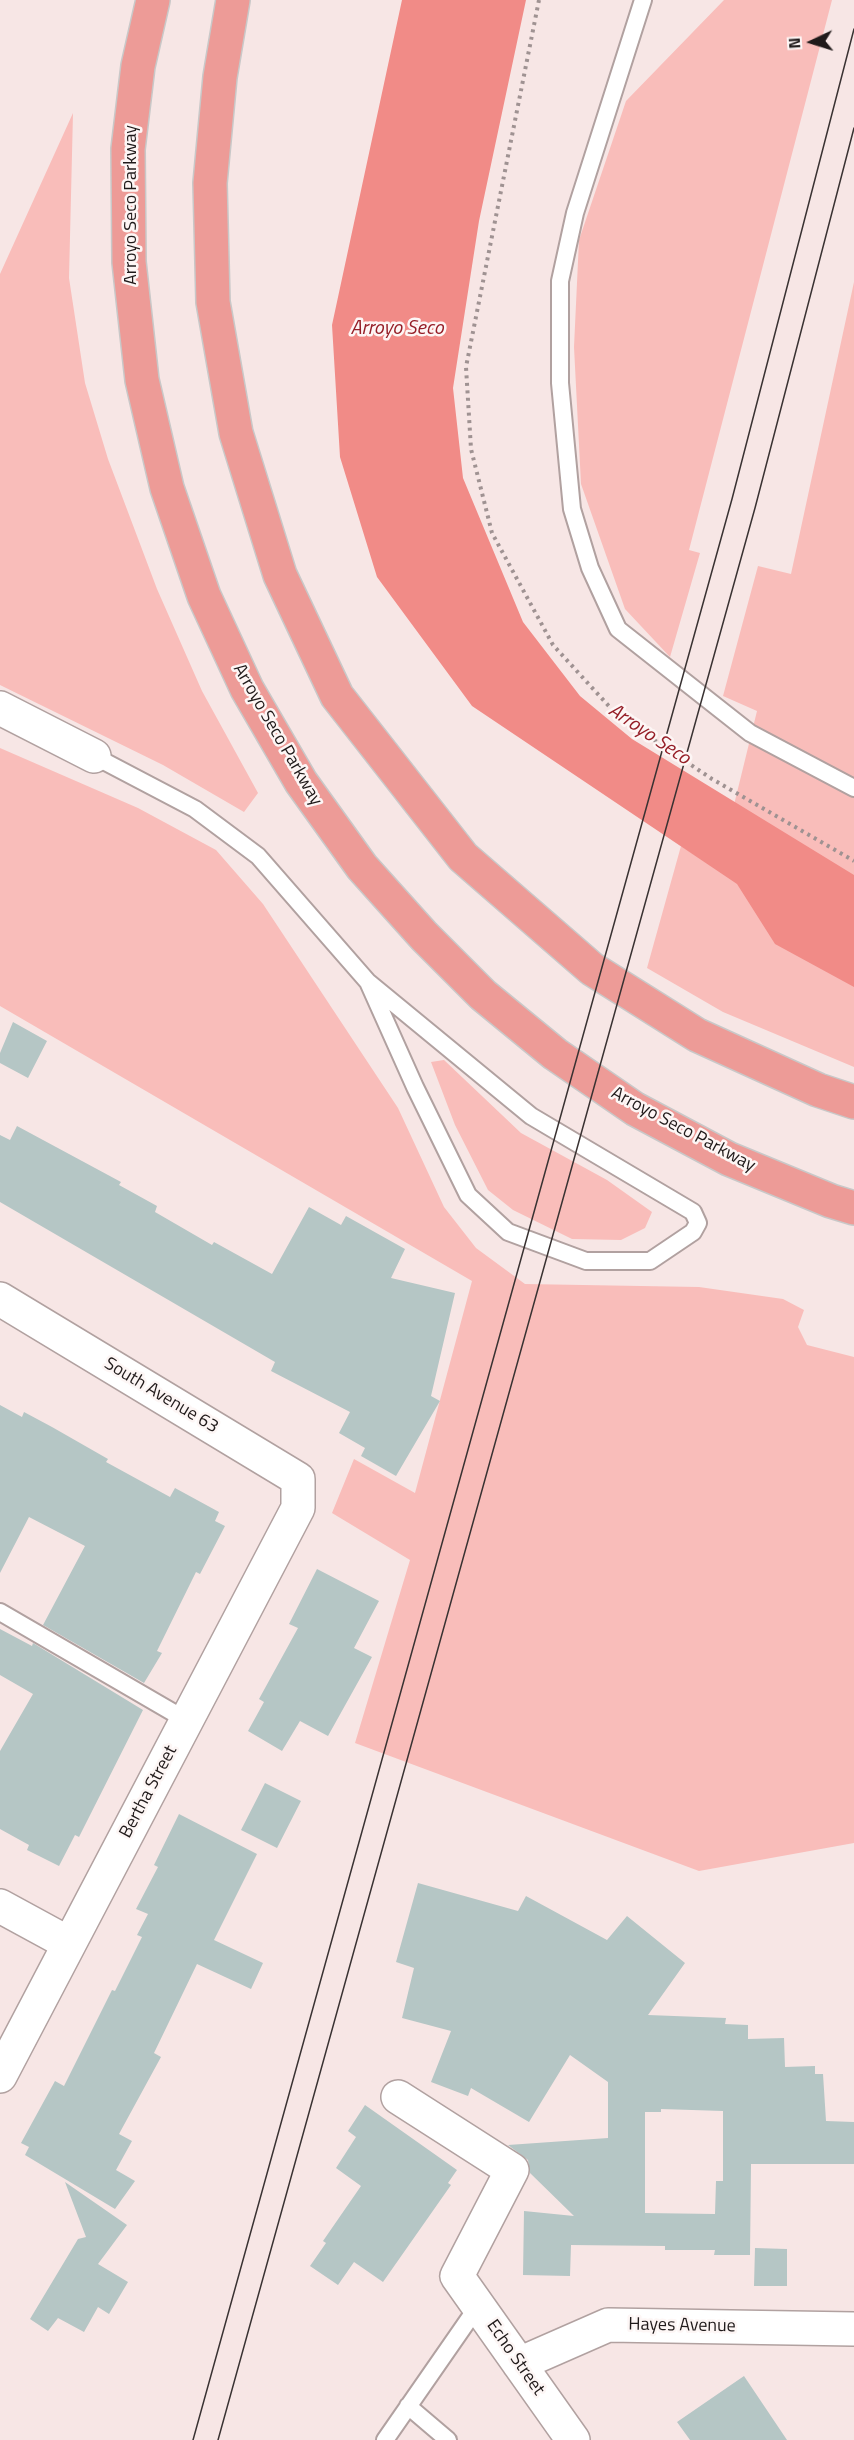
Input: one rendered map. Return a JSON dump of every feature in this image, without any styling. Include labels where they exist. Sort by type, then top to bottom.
[{"type":"highway","name":"Arroyo Seco Parkway","points":[[153,0],[138,66],[128,149],[129,262],[142,380],[166,488],[204,596],[247,689],[301,782],[362,867],[424,936],[483,995],[555,1054],[635,1108],[729,1159],[831,1201],[854,1208]]},
{"type":"highway","points":[[233,0],[220,77],[210,183],[213,302],[236,433],[280,575],[338,696],[463,857],[592,969],[697,1035],[818,1090],[854,1102]]},
{"type":"street","points":[[0,708],[94,756]]},
{"type":"street","name":"South Avenue 63","points":[[0,1299],[298,1479],[298,1508]]},
{"type":"street","name":"Bertha Street","points":[[0,2076],[298,1508]]},
{"type":"street","points":[[0,1906],[68,1943]]},
{"type":"street","name":"Echo Street","points":[[398,2097],[512,2170],[457,2276],[573,2440]]},
{"type":"street","name":"Hayes Avenue","points":[[519,2364],[608,2325],[854,2329]]},
{"type":"lane","points":[[643,0],[575,213],[560,281],[560,383],[572,509],[590,568],[618,629],[750,733],[854,788]]},
{"type":"lane","points":[[94,756],[195,809],[258,856],[368,982],[531,1116],[693,1212],[698,1223],[693,1232],[650,1261],[586,1261],[508,1232],[468,1195],[415,1087],[368,982]]},
{"type":"lane","points":[[0,1612],[186,1720]]},
{"type":"lane","points":[[385,2440],[478,2306]]},
{"type":"lane","points":[[408,2406],[448,2440]]},
{"type":"shaded area","points":[[724,0],[832,0],[689,550],[700,553],[670,657],[625,609],[581,484],[574,347],[579,240],[626,101]]},
{"type":"shaded area","points":[[73,113],[69,278],[85,383],[108,459],[157,589],[202,691],[258,793],[244,812],[163,765],[0,685],[0,274]]},
{"type":"shaded area","points":[[854,282],[854,1067],[723,1012],[647,968],[681,846],[718,870],[757,711],[723,696],[758,566],[791,574]]},
{"type":"shaded area","points":[[0,748],[138,808],[216,850],[263,904],[398,1108],[444,1207],[476,1248],[525,1284],[699,1287],[783,1299],[804,1310],[798,1327],[807,1345],[854,1357],[854,1843],[699,1871],[355,1743],[410,1560],[332,1513],[354,1459],[415,1493],[472,1281],[0,1006]]},
{"type":"shaded area","points":[[444,1060],[521,1133],[607,1180],[652,1212],[645,1228],[621,1240],[572,1239],[513,1210],[488,1190],[455,1125],[431,1062]]},
{"type":"water","name":"Arroyo Seco","points":[[402,0],[526,0],[479,221],[453,388],[463,478],[523,622],[580,696],[632,739],[854,875],[854,987],[775,944],[737,884],[472,706],[377,577],[340,457],[332,325]]},
{"type":"building","points":[[13,1022],[47,1041],[28,1078],[0,1063],[0,1053]]},
{"type":"building","points":[[17,1126],[121,1182],[119,1185],[157,1206],[155,1212],[212,1245],[214,1242],[272,1274],[309,1207],[341,1225],[346,1216],[405,1249],[391,1278],[455,1293],[431,1396],[440,1401],[396,1476],[361,1456],[365,1448],[339,1433],[350,1412],[271,1371],[275,1362],[0,1202],[0,1135],[10,1140]]},
{"type":"building","points":[[0,1405],[22,1417],[24,1412],[52,1427],[108,1459],[106,1462],[170,1497],[175,1488],[219,1512],[215,1521],[225,1526],[200,1574],[196,1572],[157,1651],[162,1653],[144,1683],[43,1625],[85,1546],[29,1517],[0,1573]]},
{"type":"building","points":[[317,1569],[379,1601],[354,1648],[372,1657],[328,1736],[300,1721],[282,1751],[248,1731],[264,1702],[259,1699],[298,1628],[289,1624]]},
{"type":"building","points":[[0,1629],[32,1646],[33,1643],[143,1710],[79,1837],[75,1835],[59,1866],[27,1850],[29,1845],[0,1829],[0,1751],[33,1694],[0,1675]]},
{"type":"building","points":[[265,1783],[301,1801],[277,1848],[241,1830]]},
{"type":"building","points":[[179,1814],[257,1854],[214,1940],[263,1963],[251,1989],[197,1964],[154,2053],[161,2057],[119,2134],[132,2141],[116,2170],[135,2181],[115,2209],[25,2155],[29,2147],[21,2143],[55,2081],[64,2086],[112,1990],[115,1991],[142,1937],[137,1935],[148,1914],[136,1909],[158,1867],[154,1865]]},
{"type":"building","points":[[418,1883],[518,1911],[526,1896],[607,1940],[627,1916],[685,1963],[648,2015],[726,2018],[725,2024],[748,2025],[748,2039],[784,2038],[785,2067],[815,2066],[815,2074],[823,2074],[826,2121],[854,2122],[854,2164],[751,2164],[750,2255],[714,2255],[715,2250],[665,2250],[665,2246],[571,2245],[570,2276],[523,2275],[524,2211],[574,2216],[530,2173],[528,2160],[508,2145],[608,2138],[608,2082],[570,2055],[529,2122],[471,2088],[468,2096],[431,2082],[451,2031],[402,2018],[414,1968],[396,1962]],"holes":[[[661,2109],[723,2111],[723,2181],[716,2181],[715,2214],[645,2213],[645,2112],[661,2112]]]},
{"type":"building","points":[[365,2105],[457,2170],[448,2183],[451,2185],[383,2282],[354,2262],[338,2285],[310,2266],[326,2243],[323,2241],[361,2186],[336,2168],[356,2137],[348,2131]]},
{"type":"building","points":[[65,2182],[127,2225],[98,2264],[128,2282],[109,2314],[98,2307],[84,2332],[58,2318],[48,2331],[30,2319],[78,2239],[86,2237]]},
{"type":"building","points":[[755,2248],[787,2249],[787,2286],[754,2286]]},
{"type":"building","points":[[744,2376],[787,2440],[690,2440],[677,2422]]},
{"type":"tram line","points":[[193,2440],[732,499],[854,29]]},
{"type":"tram line","points":[[218,2440],[755,508],[854,128]]}]
